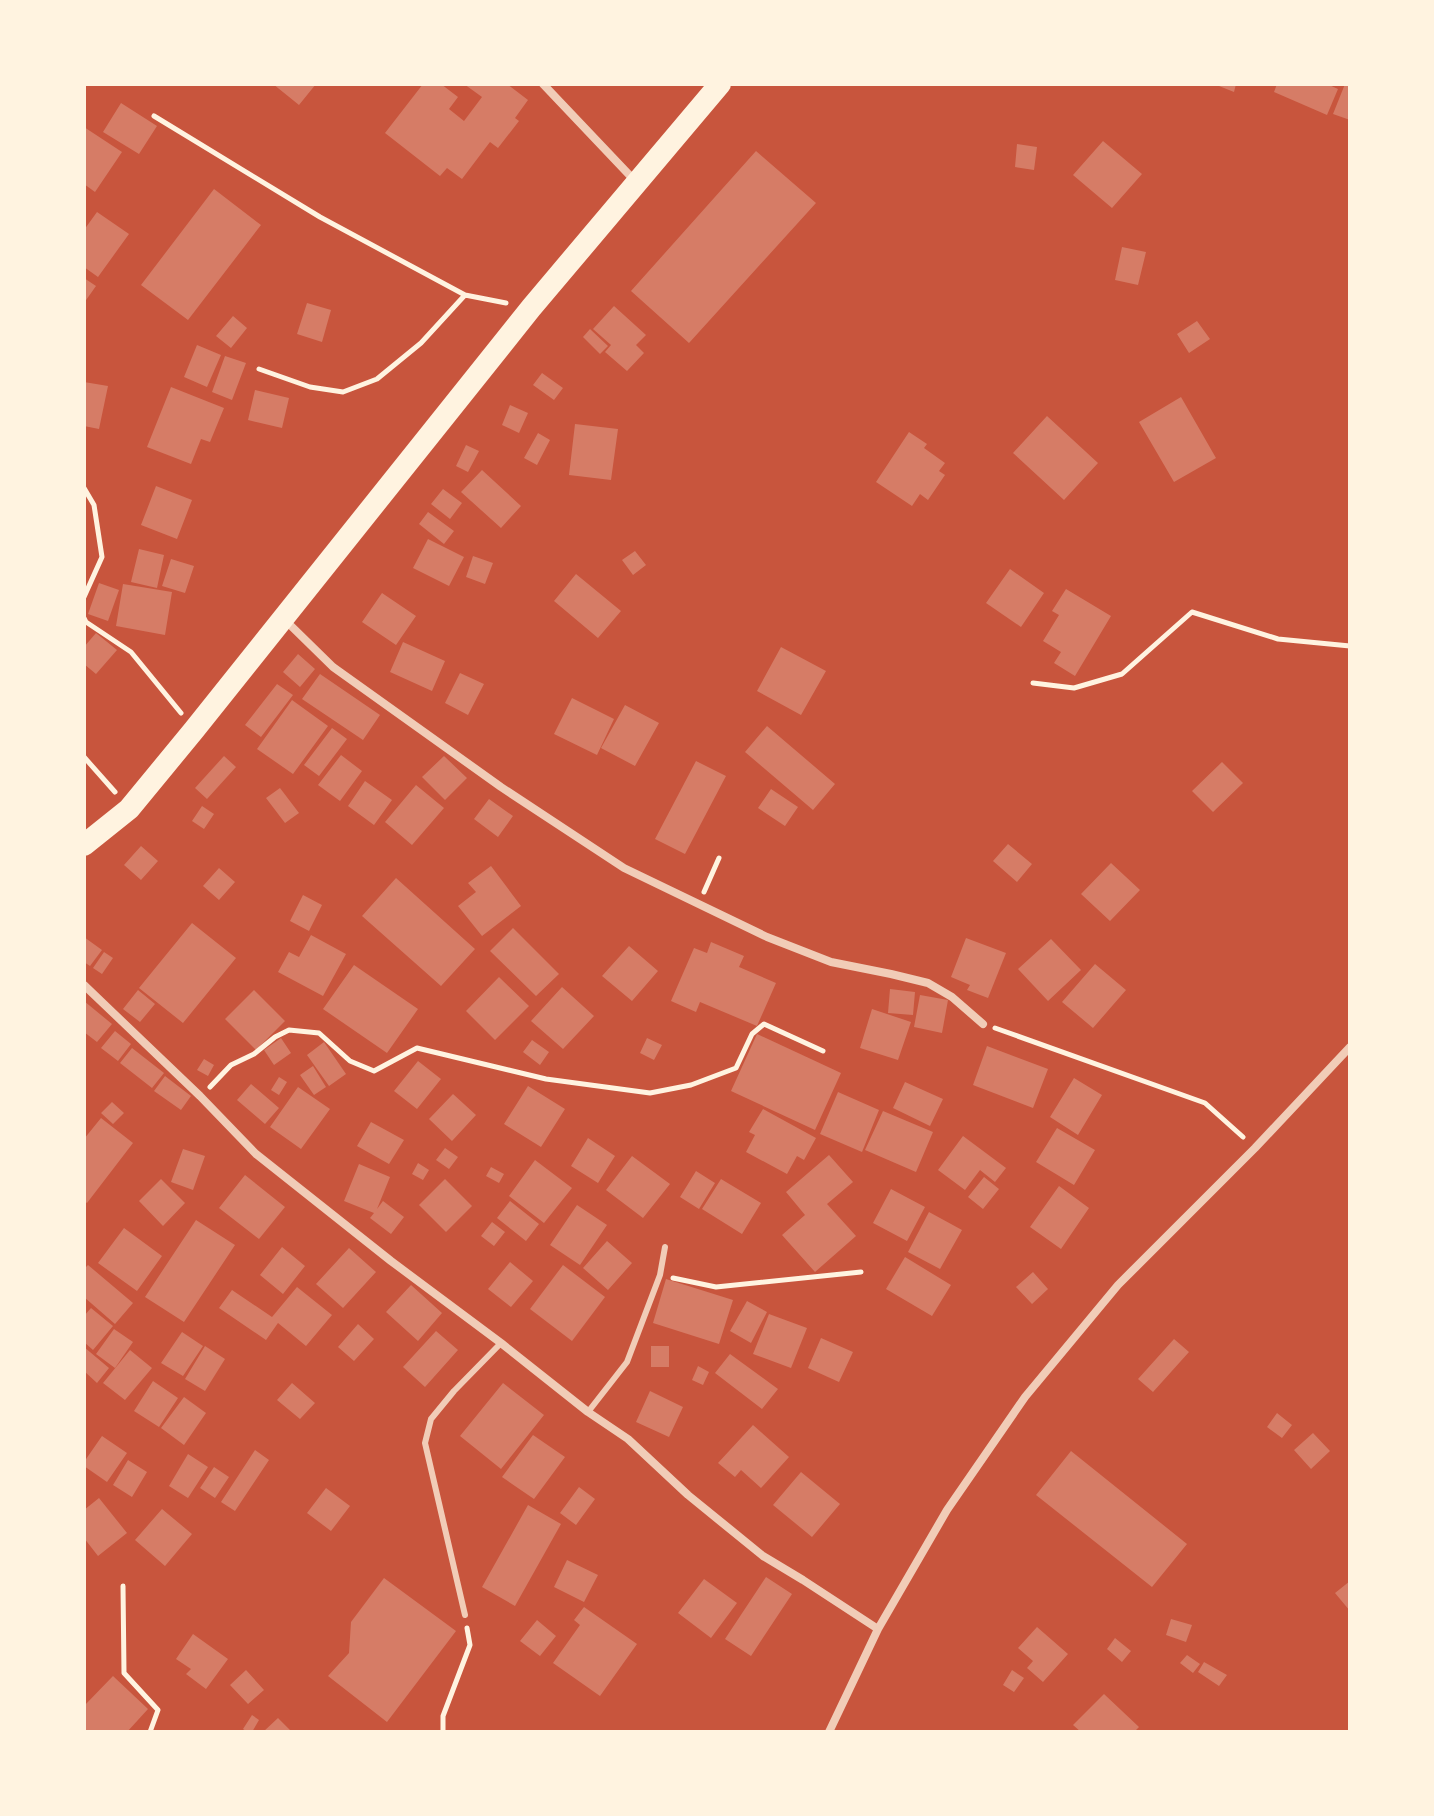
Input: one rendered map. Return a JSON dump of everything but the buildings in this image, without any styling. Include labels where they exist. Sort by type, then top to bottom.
[{"type":"highway","points":[[84,845],[129,809],[531,308],[720,84]]},
{"type":"street","points":[[543,84],[636,183]]},
{"type":"street","points":[[283,618],[333,667],[501,787],[624,868],[767,937],[831,962],[928,983],[952,997],[983,1024]]},
{"type":"street","points":[[84,985],[256,1154],[588,1412],[628,1439],[688,1495],[763,1556],[878,1629]]},
{"type":"street","points":[[829,1732],[878,1629],[947,1510],[1025,1397],[1118,1285],[1255,1148],[1350,1047]]},
{"type":"lane","points":[[588,1412],[627,1362],[660,1275],[665,1247]]},
{"type":"lane","points":[[465,1615],[425,1443],[431,1419],[501,1343]]},
{"type":"path","points":[[154,116],[320,217],[465,295],[531,308]]},
{"type":"path","points":[[259,369],[310,387],[343,392],[377,379],[421,343],[465,295]]},
{"type":"path","points":[[84,488],[94,505],[102,557],[84,597]]},
{"type":"path","points":[[1033,683],[1074,688],[1122,674],[1192,612],[1278,639],[1350,646]]},
{"type":"path","points":[[84,618],[131,652],[194,730]]},
{"type":"path","points":[[84,757],[129,809]]},
{"type":"path","points":[[698,903],[719,858]]},
{"type":"path","points":[[200,1096],[231,1065],[254,1054],[289,1030],[319,1033],[350,1061],[374,1071],[417,1048],[546,1079],[650,1093],[691,1085],[736,1068],[752,1034],[764,1024],[823,1051]]},
{"type":"path","points":[[983,1024],[1205,1103],[1255,1148]]},
{"type":"path","points":[[660,1275],[716,1287],[861,1272]]},
{"type":"path","points":[[123,1586],[124,1673],[158,1710],[150,1732]]},
{"type":"path","points":[[443,1732],[443,1716],[470,1645],[465,1615]]}]
